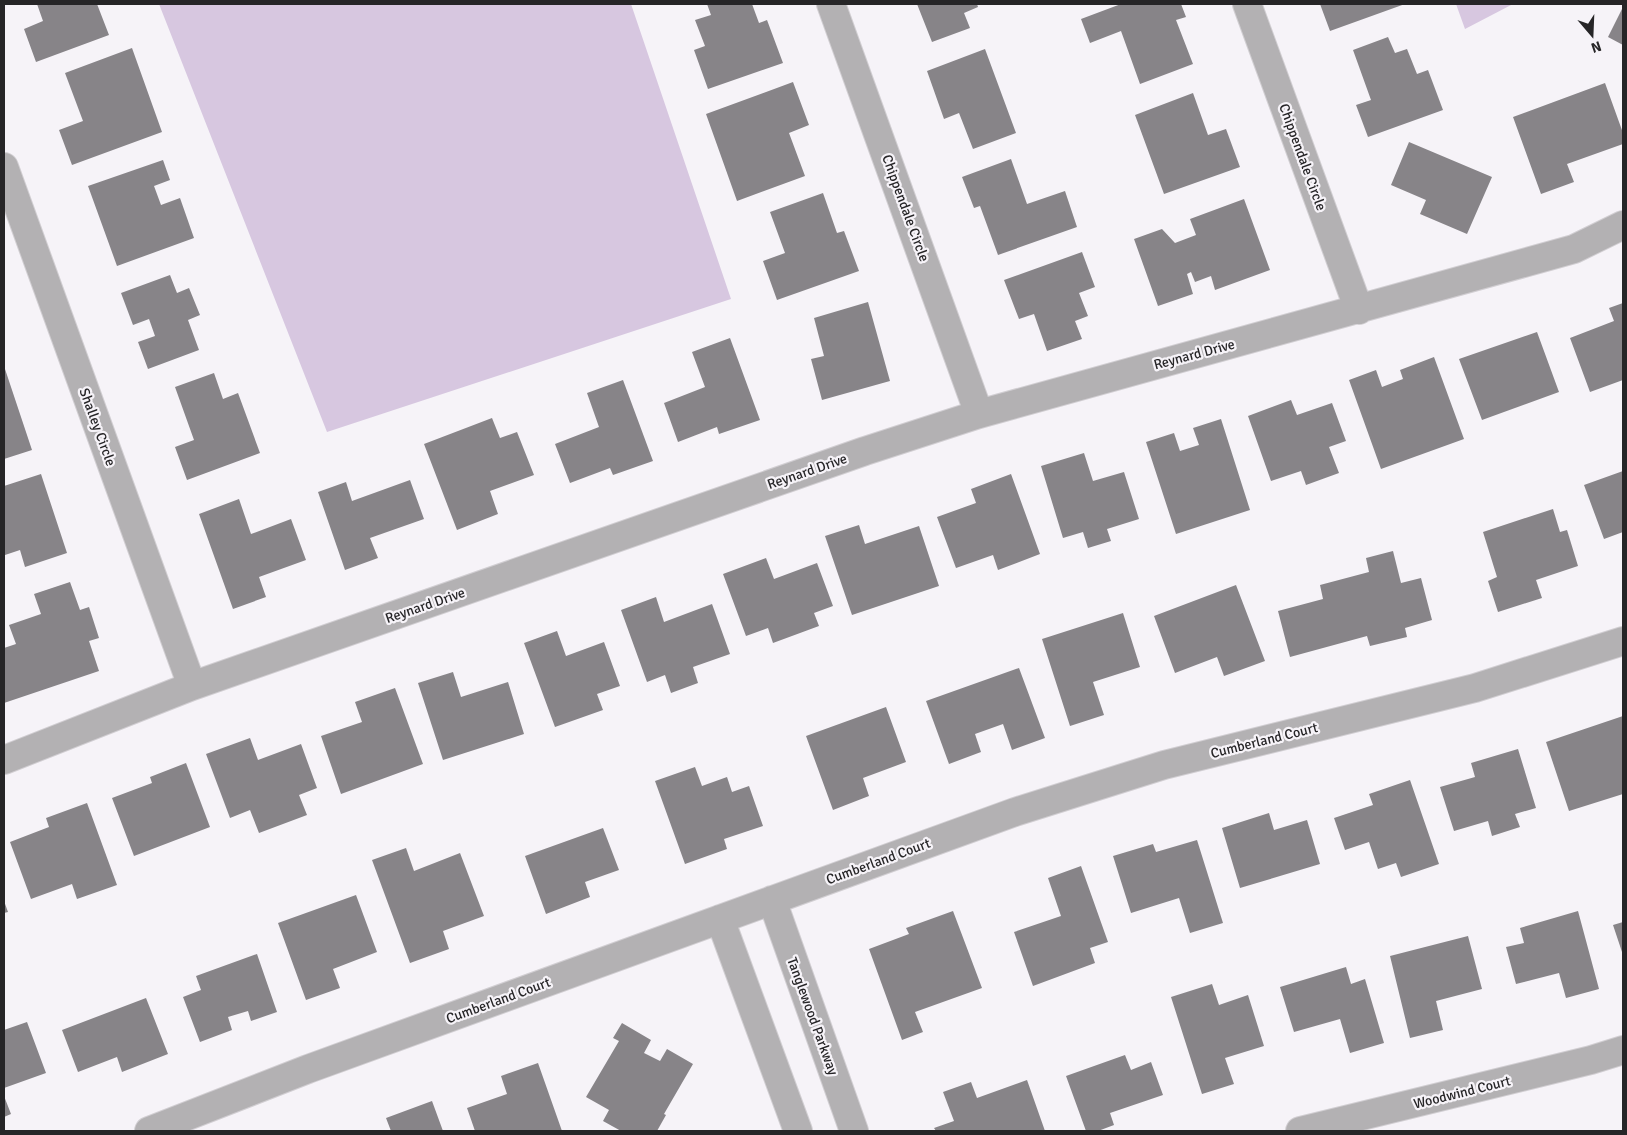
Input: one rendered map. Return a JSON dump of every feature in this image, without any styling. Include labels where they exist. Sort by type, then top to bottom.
[{"type":"street","name":"Chippendale Circle","points":[[831,4],[979,414]]},
{"type":"street","name":"Chippendale Circle","points":[[1247,4],[1360,310]]},
{"type":"street","name":"Shalley Circle","points":[[4,167],[192,686]]},
{"type":"street","name":"Reynard Drive","points":[[4,760],[192,686],[856,454],[979,414],[1360,310],[1574,249],[1623,226]]},
{"type":"street","name":"Cumberland Court","points":[[149,1131],[318,1066],[1015,812],[1164,765],[1475,688],[1623,641]]},
{"type":"street","name":"Tanglewood Parkway","points":[[772,900],[854,1131]]},
{"type":"street","points":[[720,919],[798,1131]]},
{"type":"street","name":"Woodwind Court","points":[[1300,1131],[1591,1060],[1623,1050]]},
{"type":"shaded area","points":[[159,4],[631,4],[731,299],[327,432]]},
{"type":"shaded area","points":[[1456,4],[1513,4],[1465,29]]},
{"type":"building","points":[[37,4],[97,4],[109,35],[36,62],[24,29],[43,21]]},
{"type":"building","points":[[707,4],[752,4],[759,23],[767,20],[783,63],[708,89],[694,50],[705,46],[695,20],[711,15]]},
{"type":"building","points":[[917,4],[977,4],[978,7],[964,13],[970,28],[932,42]]},
{"type":"building","points":[[1121,4],[1181,4],[1186,17],[1176,20],[1193,64],[1140,84],[1121,31],[1090,43],[1081,19]]},
{"type":"building","points":[[1320,4],[1405,4],[1330,31]]},
{"type":"building","points":[[1623,7],[1623,45],[1608,37]]},
{"type":"building","points":[[1388,37],[1395,53],[1407,49],[1417,74],[1428,70],[1443,110],[1368,137],[1356,105],[1371,100],[1353,50]]},
{"type":"building","points":[[132,48],[162,132],[72,165],[59,130],[83,121],[65,73]]},
{"type":"building","points":[[985,49],[1016,133],[973,149],[959,113],[944,119],[927,71]]},
{"type":"building","points":[[793,82],[809,125],[789,133],[805,176],[737,201],[706,114]]},
{"type":"building","points":[[1605,83],[1623,133],[1623,144],[1567,164],[1574,182],[1541,194],[1513,117]]},
{"type":"building","points":[[1193,93],[1208,135],[1226,129],[1240,167],[1164,194],[1135,115]]},
{"type":"building","points":[[1409,142],[1492,177],[1467,234],[1420,214],[1426,200],[1391,185]]},
{"type":"building","points":[[1011,159],[1027,204],[1065,191],[1077,227],[998,255],[980,206],[974,208],[962,177]]},
{"type":"building","points":[[163,160],[170,180],[154,186],[161,205],[180,198],[194,238],[117,266],[88,186]]},
{"type":"building","points":[[823,193],[837,233],[844,231],[859,271],[777,300],[763,261],[785,253],[770,212]]},
{"type":"building","points":[[1244,199],[1270,270],[1215,290],[1211,276],[1195,282],[1191,272],[1187,274],[1193,294],[1158,306],[1134,239],[1162,229],[1175,243],[1196,235],[1190,219]]},
{"type":"building","points":[[1082,252],[1095,287],[1079,293],[1088,316],[1075,321],[1082,339],[1047,351],[1034,314],[1019,319],[1004,280]]},
{"type":"building","points":[[170,275],[177,293],[189,288],[200,315],[188,320],[199,350],[148,369],[138,342],[155,336],[149,319],[133,325],[121,293]]},
{"type":"building","points":[[868,302],[890,381],[822,400],[811,359],[824,356],[814,318]]},
{"type":"building","points":[[1623,303],[1623,380],[1590,392],[1570,338],[1614,321],[1609,308]]},
{"type":"building","points":[[1537,332],[1559,392],[1482,420],[1459,359]]},
{"type":"building","points":[[730,338],[760,420],[719,434],[717,427],[678,442],[664,403],[705,387],[692,352]]},
{"type":"building","points":[[1434,357],[1464,439],[1381,469],[1349,380],[1376,370],[1382,387],[1403,379],[1400,370]]},
{"type":"building","points":[[4,366],[32,450],[4,459]]},
{"type":"building","points":[[214,373],[223,399],[238,393],[260,453],[187,480],[175,447],[194,440],[175,387]]},
{"type":"building","points":[[623,380],[653,461],[613,475],[610,468],[570,483],[555,444],[599,427],[587,393]]},
{"type":"building","points":[[1291,400],[1297,415],[1332,403],[1346,441],[1329,447],[1339,473],[1306,485],[1301,471],[1271,481],[1248,416]]},
{"type":"building","points":[[492,418],[500,438],[517,432],[534,475],[490,491],[498,514],[457,530],[424,444]]},
{"type":"building","points":[[1221,419],[1250,510],[1176,534],[1146,442],[1174,433],[1180,451],[1199,445],[1193,428]]},
{"type":"building","points":[[1084,453],[1093,481],[1124,472],[1139,519],[1107,529],[1111,541],[1088,548],[1083,532],[1063,538],[1041,466]]},
{"type":"building","points":[[1623,471],[1623,532],[1604,539],[1584,485]]},
{"type":"building","points":[[41,474],[67,553],[25,567],[20,550],[5,555],[4,552],[4,486]]},
{"type":"building","points":[[1011,474],[1040,554],[998,570],[993,555],[956,568],[937,517],[976,503],[971,489]]},
{"type":"building","points":[[410,480],[424,519],[370,538],[378,558],[345,570],[318,492],[346,482],[352,501]]},
{"type":"building","points":[[239,499],[251,534],[291,519],[306,560],[259,577],[266,597],[233,609],[199,514]]},
{"type":"building","points":[[1553,509],[1560,532],[1567,530],[1578,566],[1536,580],[1542,598],[1498,612],[1488,581],[1497,577],[1483,532]]},
{"type":"building","points":[[859,525],[865,544],[919,526],[939,586],[852,615],[825,536]]},
{"type":"building","points":[[1393,551],[1401,583],[1421,578],[1432,620],[1405,628],[1407,637],[1370,646],[1367,636],[1290,657],[1278,611],[1323,599],[1320,585],[1369,572],[1366,558]]},
{"type":"building","points":[[766,558],[774,579],[817,563],[833,606],[814,613],[819,626],[773,643],[768,628],[746,636],[723,574]]},
{"type":"building","points":[[70,582],[80,610],[89,607],[99,638],[89,641],[99,671],[4,703],[4,648],[16,644],[9,625],[41,614],[34,594]]},
{"type":"building","points":[[1236,585],[1265,661],[1224,676],[1217,657],[1175,673],[1154,616]]},
{"type":"building","points":[[656,597],[664,622],[712,604],[730,654],[693,667],[698,683],[671,693],[665,675],[647,682],[621,610]]},
{"type":"building","points":[[1123,613],[1140,667],[1093,682],[1104,715],[1070,726],[1042,639]]},
{"type":"building","points":[[557,631],[566,656],[604,642],[620,686],[597,694],[603,710],[555,727],[524,643]]},
{"type":"building","points":[[1019,668],[1045,738],[1012,750],[1003,724],[975,734],[981,752],[949,764],[926,701]]},
{"type":"building","points":[[453,672],[461,697],[508,682],[524,734],[443,760],[418,683]]},
{"type":"building","points":[[395,688],[423,764],[341,794],[321,736],[362,722],[355,702]]},
{"type":"building","points":[[886,707],[906,762],[863,778],[869,796],[833,810],[806,736]]},
{"type":"building","points":[[1623,716],[1623,794],[1569,811],[1546,742]]},
{"type":"building","points":[[250,738],[258,760],[301,744],[317,788],[299,795],[307,815],[259,833],[250,810],[230,818],[206,754]]},
{"type":"building","points":[[1518,749],[1536,808],[1515,814],[1520,827],[1492,836],[1488,821],[1454,831],[1440,787],[1475,777],[1471,763]]},
{"type":"building","points":[[186,763],[210,827],[134,856],[112,798],[152,783],[150,777]]},
{"type":"building","points":[[695,767],[702,786],[727,777],[732,792],[749,786],[763,826],[724,839],[727,849],[685,864],[655,781]]},
{"type":"building","points":[[1410,780],[1439,864],[1401,877],[1396,863],[1378,869],[1369,842],[1345,850],[1334,818],[1373,805],[1369,794]]},
{"type":"building","points":[[87,803],[117,885],[77,899],[72,884],[31,899],[10,842],[49,827],[46,818]]},
{"type":"building","points":[[1269,813],[1274,830],[1307,820],[1320,864],[1240,888],[1222,828]]},
{"type":"building","points":[[603,828],[619,870],[585,882],[590,897],[546,914],[525,856]]},
{"type":"building","points":[[1197,840],[1223,923],[1190,933],[1179,898],[1131,913],[1113,856],[1153,844],[1156,852]]},
{"type":"building","points":[[406,848],[414,871],[460,853],[484,916],[443,931],[449,949],[410,963],[372,860]]},
{"type":"building","points":[[1081,866],[1108,942],[1090,948],[1095,963],[1033,986],[1014,932],[1061,916],[1048,878]]},
{"type":"building","points":[[356,895],[377,952],[333,969],[340,988],[306,1000],[278,923]]},
{"type":"building","points":[[4,901],[8,912],[4,913]]},
{"type":"building","points":[[953,911],[982,988],[915,1012],[923,1032],[902,1040],[869,949],[909,934],[906,928]]},
{"type":"building","points":[[1578,911],[1599,989],[1566,998],[1559,973],[1516,984],[1506,947],[1524,943],[1520,928]]},
{"type":"building","points":[[1623,922],[1623,955],[1613,925]]},
{"type":"building","points":[[1468,936],[1482,989],[1436,1001],[1443,1030],[1410,1038],[1390,956]]},
{"type":"building","points":[[257,954],[277,1012],[251,1021],[248,1011],[228,1017],[232,1030],[200,1042],[183,997],[201,990],[196,976]]},
{"type":"building","points":[[1346,967],[1351,984],[1365,979],[1384,1043],[1350,1053],[1340,1019],[1294,1032],[1280,987]]},
{"type":"building","points":[[1212,984],[1219,1005],[1248,995],[1264,1046],[1225,1058],[1234,1084],[1202,1094],[1171,997]]},
{"type":"building","points":[[146,998],[168,1054],[122,1072],[117,1057],[78,1072],[62,1030]]},
{"type":"building","points":[[27,1022],[46,1073],[4,1088],[4,1030]]},
{"type":"building","points":[[622,1023],[651,1040],[644,1053],[660,1061],[667,1049],[693,1064],[664,1114],[666,1115],[657,1131],[621,1131],[603,1121],[609,1110],[586,1097],[619,1041],[613,1038]]},
{"type":"building","points":[[1125,1055],[1131,1070],[1151,1062],[1163,1095],[1110,1113],[1114,1125],[1098,1131],[1086,1131],[1066,1076]]},
{"type":"building","points":[[538,1063],[562,1131],[475,1131],[467,1108],[507,1094],[501,1076]]},
{"type":"building","points":[[1027,1080],[1045,1131],[936,1131],[934,1128],[954,1121],[943,1092],[971,1082],[977,1098]]},
{"type":"building","points":[[4,1096],[11,1114],[4,1117]]},
{"type":"building","points":[[432,1101],[443,1131],[391,1131],[386,1118]]}]
